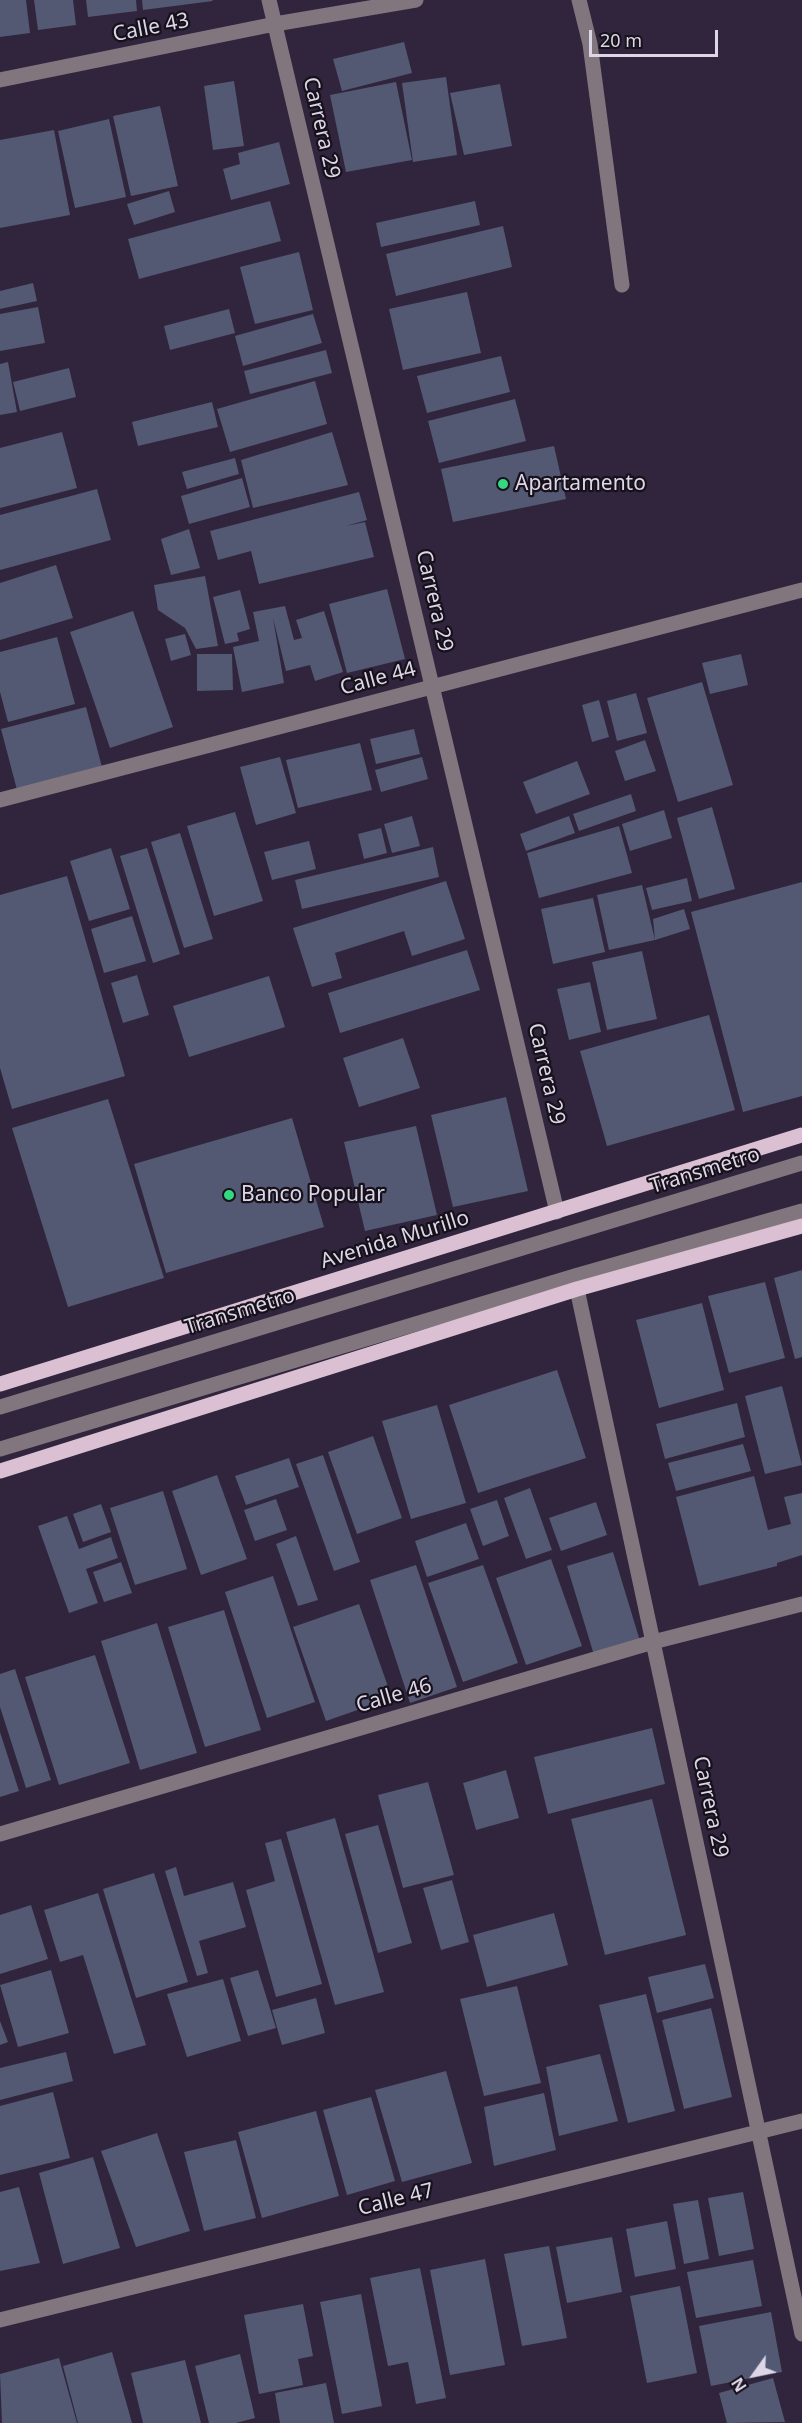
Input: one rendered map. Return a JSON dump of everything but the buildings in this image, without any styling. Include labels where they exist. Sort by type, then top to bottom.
[{"type":"main road","name":"Avenida Murillo","points":[[0,1384],[802,1135]]},
{"type":"main road","points":[[0,1471],[577,1289],[802,1226]]},
{"type":"street","name":"Carrera 29","points":[[269,0],[557,1212]]},
{"type":"street","name":"Calle 43","points":[[0,80],[274,24],[416,0]]},
{"type":"street","points":[[579,0],[590,44],[622,285]]},
{"type":"street","name":"Calle 44","points":[[1,796],[802,591]]},
{"type":"street","name":"Transmetro","points":[[0,1407],[802,1163]]},
{"type":"street","points":[[0,1449],[802,1210]]},
{"type":"street","name":"Carrera 29","points":[[577,1289],[802,2334]]},
{"type":"street","name":"Calle 46","points":[[0,1834],[653,1642],[802,1604]]},
{"type":"street","name":"Calle 47","points":[[0,2320],[802,2121]]},
{"type":"place","name":"Apartamento","points":[[503,484]]},
{"type":"place","name":"Banco Popular","points":[[229,1195]]}]
